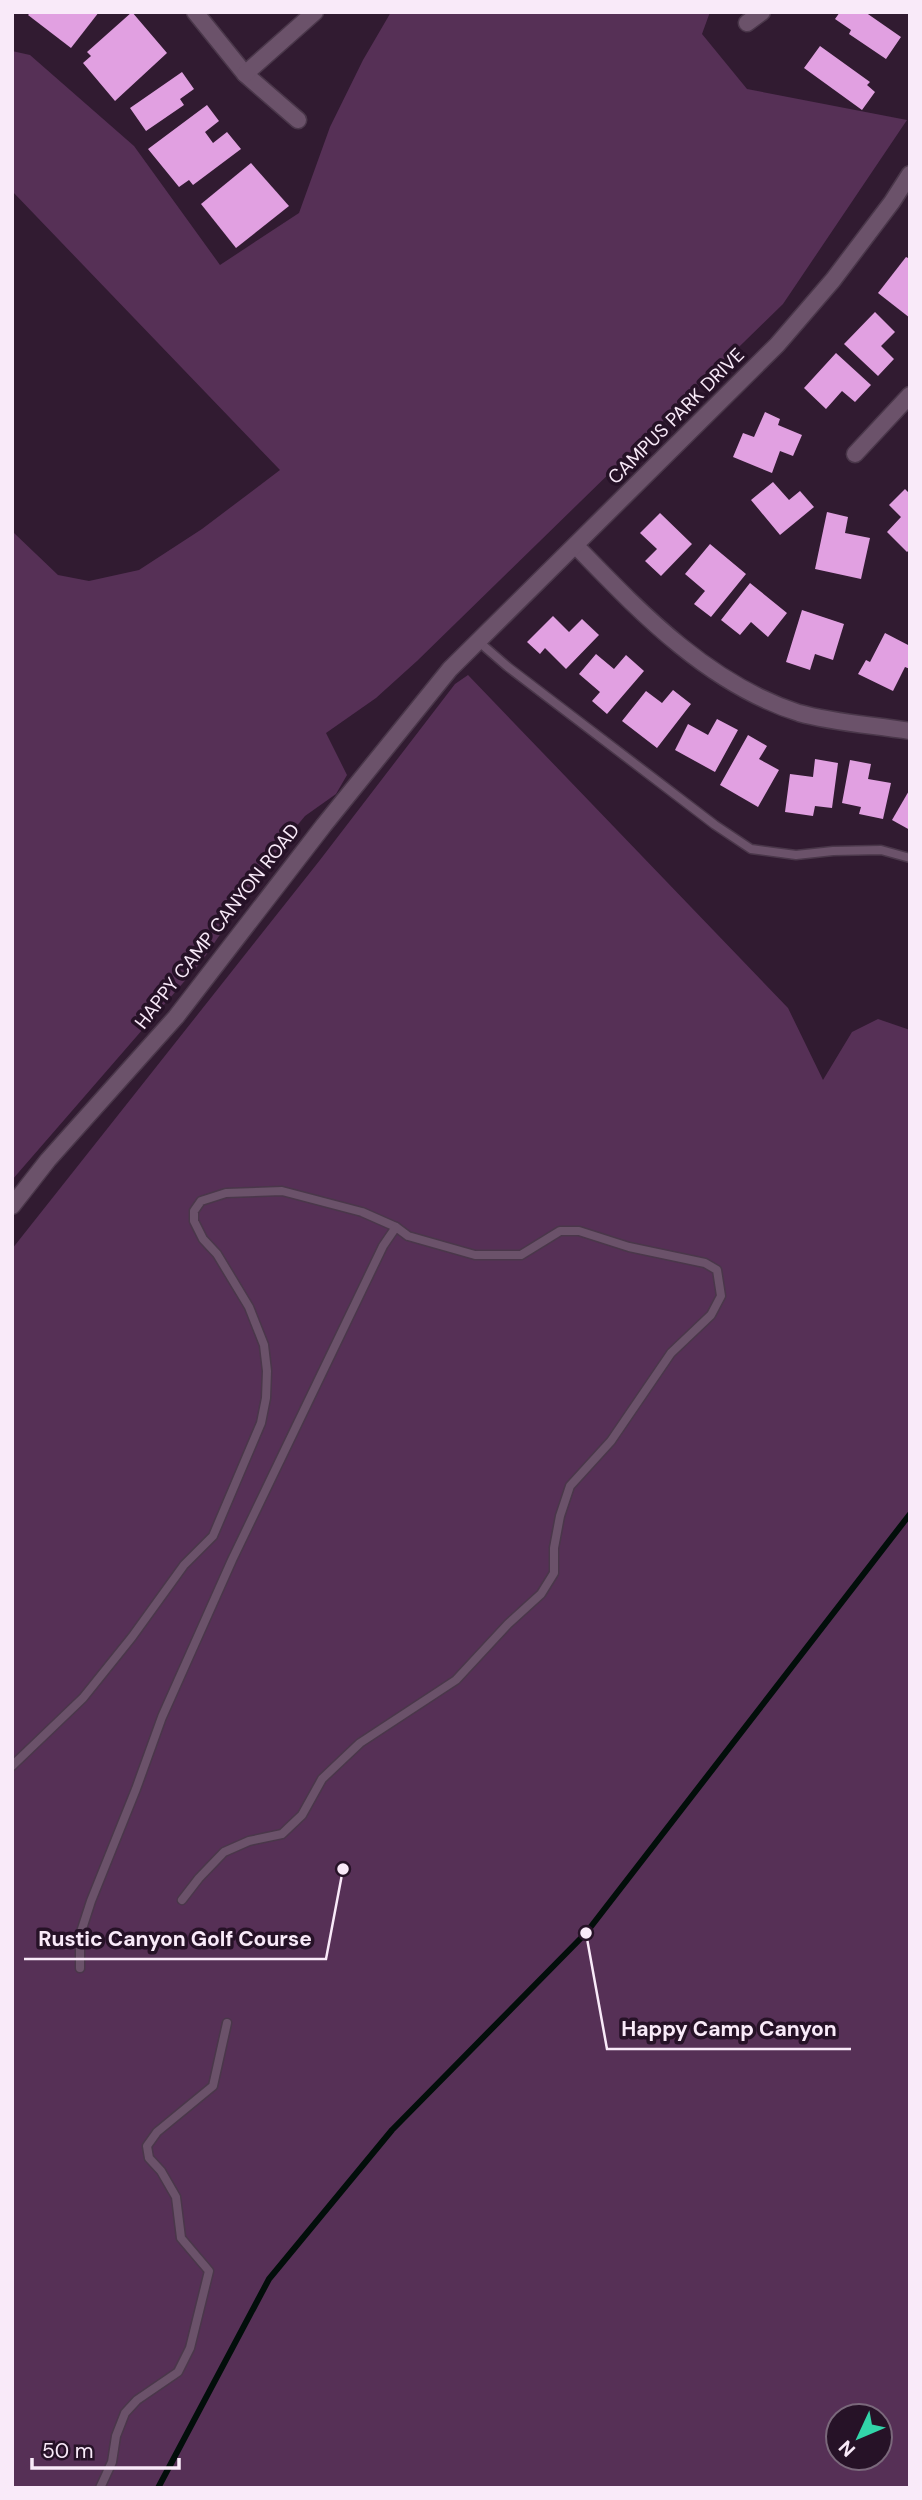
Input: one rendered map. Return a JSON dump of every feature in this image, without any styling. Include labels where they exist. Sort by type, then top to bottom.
[{"type":"street","points":[[195,12],[245,74],[298,120]]},
{"type":"street","points":[[245,74],[315,12]]},
{"type":"street","points":[[747,23],[762,12]]},
{"type":"street","name":"CAMPUS PARK DRIVE","points":[[450,668],[777,345],[833,280],[910,174]]},
{"type":"street","points":[[855,454],[910,395]]},
{"type":"street","points":[[576,546],[642,614],[691,654],[750,692],[801,713],[910,731]]},
{"type":"street","name":"HAPPY CAMP CANYON ROAD","points":[[12,1206],[48,1160],[176,1017],[324,825],[450,668]]},
{"type":"lane","points":[[478,641],[508,667],[715,825],[751,849],[796,855],[881,850],[910,858]]},
{"type":"lane","points":[[12,1766],[83,1698],[132,1637],[184,1564],[213,1536],[261,1423],[266,1398],[267,1371],[258,1329],[231,1275],[218,1254],[203,1238],[194,1221],[194,1211],[201,1201],[246,1191],[282,1191],[362,1212],[396,1227],[408,1236],[475,1255],[521,1255],[561,1231],[579,1231],[629,1247],[705,1263],[717,1270],[721,1296],[710,1315],[671,1353],[611,1441],[570,1486],[560,1516],[554,1548],[554,1573],[541,1594],[508,1624],[456,1681],[360,1743],[322,1779],[302,1815],[282,1834],[249,1841],[224,1852],[182,1900]]},
{"type":"lane","points":[[80,1968],[80,1936],[91,1901],[162,1717],[232,1560],[383,1246],[396,1227]]},
{"type":"lane","points":[[100,2488],[112,2462],[116,2436],[125,2413],[137,2399],[178,2372],[190,2348],[209,2271],[181,2238],[176,2197],[161,2171],[149,2158],[147,2146],[158,2132],[213,2086],[227,2023]]},
{"type":"shaded area","points":[[391,12],[710,12],[702,34],[747,89],[907,120],[783,304],[417,661],[376,698],[326,733],[347,775],[336,794],[305,816],[281,845],[202,961],[12,1180],[12,535],[14,533],[58,575],[89,581],[139,570],[202,529],[280,470],[12,191],[12,51],[30,55],[134,146],[220,265],[299,213],[330,127],[363,60]]},
{"type":"shaded area","points":[[468,675],[788,1008],[823,1080],[852,1032],[878,1019],[910,1030],[910,2488],[12,2488],[12,1249],[320,860],[455,684]]},
{"type":"building","points":[[31,12],[99,12],[71,48],[28,15]]},
{"type":"building","points":[[132,12],[167,53],[115,101],[83,63],[91,56],[87,52]]},
{"type":"building","points":[[840,12],[865,12],[901,37],[886,59],[849,34],[851,30],[835,19]]},
{"type":"building","points":[[820,46],[870,82],[867,85],[875,92],[862,110],[804,68]]},
{"type":"building","points":[[182,72],[194,89],[180,99],[184,105],[146,131],[130,108]]},
{"type":"building","points":[[207,105],[219,121],[205,132],[213,143],[227,132],[241,149],[193,185],[189,180],[179,187],[148,149]]},
{"type":"building","points":[[251,163],[289,206],[236,248],[201,204]]},
{"type":"building","points":[[906,257],[910,259],[910,318],[878,293]]},
{"type":"building","points":[[875,312],[895,332],[881,346],[894,359],[878,376],[844,344]]},
{"type":"building","points":[[836,353],[871,385],[855,402],[842,391],[826,409],[804,388]]},
{"type":"building","points":[[765,412],[780,419],[778,425],[802,435],[793,456],[780,451],[772,473],[733,457],[743,433],[754,437]]},
{"type":"building","points":[[773,482],[789,500],[800,491],[814,507],[780,535],[751,500]]},
{"type":"building","points":[[905,489],[910,494],[910,549],[907,552],[887,532],[901,517],[889,505]]},
{"type":"building","points":[[827,512],[848,517],[845,533],[870,538],[861,579],[815,569]]},
{"type":"building","points":[[660,513],[692,544],[661,576],[645,561],[657,549],[640,533]]},
{"type":"building","points":[[710,544],[746,574],[711,617],[694,604],[705,591],[685,574]]},
{"type":"building","points":[[750,583],[787,613],[768,637],[751,622],[740,635],[721,620]]},
{"type":"building","points":[[802,610],[844,624],[833,660],[815,654],[810,670],[786,662]]},
{"type":"building","points":[[553,616],[569,632],[582,619],[599,635],[566,669],[545,648],[540,654],[527,642]]},
{"type":"building","points":[[885,633],[910,646],[910,669],[905,667],[893,691],[858,674],[866,660],[870,662]]},
{"type":"building","points":[[596,654],[614,669],[626,655],[644,671],[607,714],[592,701],[600,692],[579,674]]},
{"type":"building","points":[[673,690],[691,704],[657,748],[622,721],[646,691],[662,703]]},
{"type":"building","points":[[717,719],[738,730],[715,772],[675,750],[688,724],[708,735]]},
{"type":"building","points":[[748,735],[767,746],[759,759],[779,770],[758,807],[720,785]]},
{"type":"building","points":[[815,759],[838,763],[832,808],[815,806],[813,816],[785,812],[790,774],[813,777]]},
{"type":"building","points":[[850,760],[871,764],[868,779],[891,783],[883,819],[859,814],[861,807],[842,803]]},
{"type":"building","points":[[910,789],[910,830],[892,820]]},
{"type":"waterway","points":[[158,2488],[269,2279],[392,2130],[586,1933],[910,1514]]},
{"type":"place","name":"Rustic Canyon Golf Course","points":[[343,1869]]},
{"type":"place","name":"Happy Camp Canyon","points":[[586,1933]]}]
